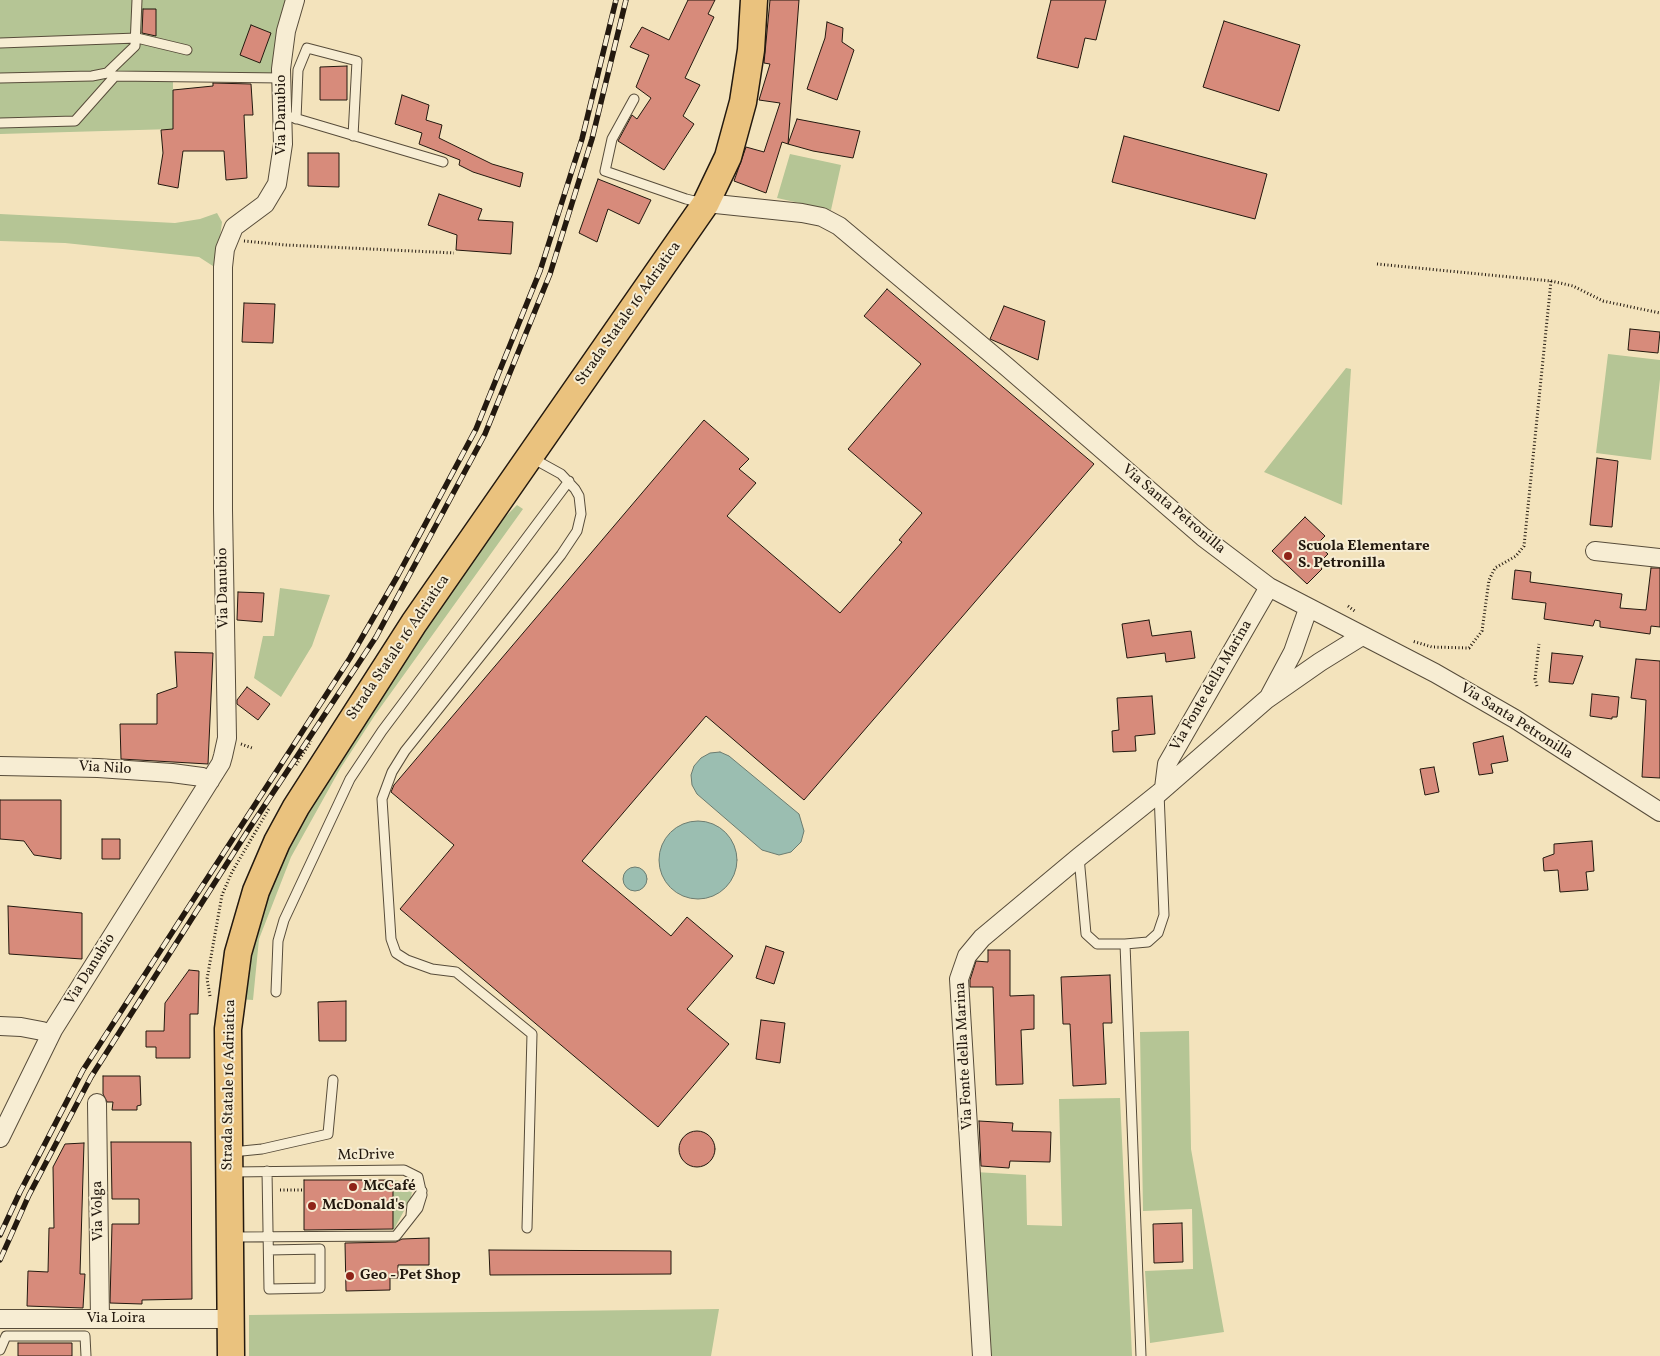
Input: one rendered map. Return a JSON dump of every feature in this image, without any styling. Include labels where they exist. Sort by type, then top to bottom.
[{"type":"main road","name":"Strada Statale 16 Adriatica","points":[[231,1356],[228,1028],[230,1001],[242,934],[262,876],[290,818],[316,774],[414,623],[706,203],[728,157],[743,102],[751,50],[754,0]]},
{"type":"street","name":"Via Danubio","points":[[0,1138],[50,1035],[221,763],[227,738],[222,285],[225,249],[234,227],[258,210],[273,194],[290,117],[282,78],[286,31],[295,0]]},
{"type":"street","name":"Via Santa Petronilla","points":[[706,203],[802,213],[822,217],[840,226],[1007,367],[1203,537],[1269,587],[1308,609],[1435,673],[1515,719],[1660,812]]},
{"type":"street","points":[[1595,551],[1660,558]]},
{"type":"street","name":"Via Fonte della Marina","points":[[1162,791],[1167,764],[1269,587]]},
{"type":"street","name":"Via Fonte della Marina","points":[[1268,699],[1293,652],[1308,609]]},
{"type":"street","name":"Via Fonte della Marina","points":[[982,1356],[959,979],[967,956],[982,938],[1162,791],[1268,699],[1320,662],[1362,636]]},
{"type":"street","name":"Via Nilo","points":[[0,766],[98,768],[154,772],[202,777],[210,781]]},
{"type":"street","points":[[0,1026],[21,1027],[42,1031],[50,1035]]},
{"type":"street","name":"Via Volga","points":[[97,1103],[100,1319]]},
{"type":"street","name":"Via Loira","points":[[0,1319],[231,1319]]},
{"type":"lane","points":[[0,78],[92,76],[107,73],[135,46],[137,38],[137,0]]},
{"type":"lane","points":[[0,43],[137,38],[187,50]]},
{"type":"lane","points":[[353,136],[357,61],[307,48],[298,70],[290,117],[353,136],[443,162]]},
{"type":"lane","points":[[0,123],[75,121],[115,76],[282,78]]},
{"type":"lane","points":[[634,100],[612,139],[605,171],[686,199],[706,203]]},
{"type":"lane","points":[[527,1228],[532,1034],[456,972],[432,969],[407,960],[396,953],[391,939],[382,798],[392,772],[405,751],[561,556],[577,531],[581,514],[581,503],[575,489],[569,481],[553,469],[529,457]]},
{"type":"lane","points":[[276,992],[278,941],[284,920],[350,780],[382,731],[569,481]]},
{"type":"lane","points":[[1079,857],[1086,934],[1097,944],[1148,942],[1158,933],[1164,916],[1162,791]]},
{"type":"lane","points":[[1125,944],[1141,1356]]},
{"type":"lane","points":[[229,1162],[262,1149],[328,1134],[333,1080]]},
{"type":"lane","name":"McDrive","points":[[229,1162],[267,1171],[404,1170],[418,1178],[422,1190],[422,1202],[396,1236],[269,1237]]},
{"type":"lane","points":[[267,1171],[269,1289],[320,1288],[320,1249],[269,1250]]},
{"type":"lane","points":[[230,1237],[269,1237]]},
{"type":"lane","points":[[0,1350],[6,1336],[86,1336],[86,1356]]},
{"type":"path","points":[[228,239],[286,246],[454,253]]},
{"type":"path","points":[[1377,264],[1551,281],[1573,286],[1603,301],[1660,313]]},
{"type":"path","points":[[1405,638],[1432,647],[1469,648],[1482,631],[1489,580],[1495,568],[1516,556],[1524,546],[1551,281]]},
{"type":"path","points":[[1348,606],[1363,618]]},
{"type":"path","points":[[1536,686],[1535,679],[1540,644]]},
{"type":"path","points":[[280,1190],[304,1190]]},
{"type":"green space","points":[[0,0],[295,0],[278,73],[173,77],[173,129],[0,134]]},
{"type":"green space","points":[[790,154],[841,165],[831,210],[777,198]]},
{"type":"green space","points":[[217,213],[222,222],[216,268],[199,257],[65,243],[0,241],[0,214],[175,223],[200,219]]},
{"type":"green space","points":[[1608,354],[1660,360],[1660,379],[1651,460],[1596,453]]},
{"type":"green space","points":[[1346,368],[1351,369],[1342,505],[1264,472]]},
{"type":"green space","points":[[517,505],[523,509],[375,715],[340,769],[291,857],[259,939],[253,1000],[239,999],[241,966],[292,827],[495,527]]},
{"type":"green space","points":[[280,588],[330,595],[312,646],[281,697],[254,678],[263,636],[274,636]]},
{"type":"green space","points":[[1189,1031],[1191,1149],[1224,1332],[1150,1343],[1145,1271],[1193,1269],[1192,1209],[1143,1211],[1140,1032]]},
{"type":"green space","points":[[1120,1098],[1132,1356],[985,1356],[975,1172],[1026,1175],[1027,1225],[1062,1226],[1059,1099]]},
{"type":"green space","points":[[393,1180],[406,1182],[412,1191],[411,1198],[393,1231]]},
{"type":"green space","points":[[719,1309],[711,1356],[249,1356],[249,1315]]},
{"type":"shaded area","points":[[720,752],[729,756],[799,814],[804,831],[801,842],[791,852],[779,855],[762,850],[697,794],[692,785],[691,775],[694,766],[701,758],[710,753]]},
{"type":"shaded area","points":[[690,821],[706,821],[720,827],[731,838],[737,852],[737,868],[731,882],[720,893],[706,899],[690,899],[676,893],[665,882],[659,868],[659,852],[665,838],[676,827]]},
{"type":"shaded area","points":[[635,867],[644,870],[647,879],[644,888],[635,891],[626,888],[623,879],[626,870]]},
{"type":"building","points":[[688,0],[715,0],[708,14],[714,17],[685,78],[700,85],[683,116],[694,124],[664,170],[618,141],[632,115],[637,119],[651,98],[636,87],[649,55],[630,47],[642,27],[669,40]]},
{"type":"building","points":[[770,0],[799,0],[788,144],[782,142],[766,193],[734,181],[746,147],[764,152],[780,103],[759,100],[770,64],[764,63]]},
{"type":"building","points":[[1051,0],[1106,0],[1096,40],[1085,38],[1078,68],[1037,58]]},
{"type":"building","points":[[143,9],[156,9],[156,36],[142,33]]},
{"type":"building","points":[[1224,21],[1300,45],[1279,111],[1203,87]]},
{"type":"building","points":[[827,22],[843,28],[842,42],[854,50],[837,100],[807,89],[825,38]]},
{"type":"building","points":[[251,25],[271,33],[260,63],[240,55]]},
{"type":"building","points":[[347,66],[347,100],[320,100],[320,67]]},
{"type":"building","points":[[213,83],[251,84],[253,115],[244,115],[247,178],[226,180],[224,151],[183,151],[178,188],[158,184],[163,153],[161,130],[173,129],[173,90],[213,86]]},
{"type":"building","points":[[402,95],[429,105],[426,120],[442,125],[439,138],[492,164],[523,173],[520,187],[473,172],[459,165],[460,160],[419,144],[422,133],[395,124]]},
{"type":"building","points":[[797,119],[860,131],[853,158],[813,151],[788,144]]},
{"type":"building","points":[[1124,136],[1267,174],[1255,219],[1112,182]]},
{"type":"building","points":[[308,153],[339,153],[339,187],[308,186]]},
{"type":"building","points":[[598,179],[651,200],[639,224],[608,209],[597,242],[579,233]]},
{"type":"building","points":[[439,194],[482,209],[478,220],[513,222],[511,254],[456,250],[457,235],[428,225]]},
{"type":"building","points":[[887,289],[1094,464],[804,800],[706,716],[582,861],[671,936],[687,917],[733,956],[687,1009],[729,1044],[658,1127],[400,909],[454,845],[391,792],[394,785],[704,420],[749,459],[739,469],[756,483],[727,516],[840,613],[902,542],[899,540],[922,513],[848,449],[921,364],[864,316]]},
{"type":"building","points":[[244,303],[275,304],[273,343],[242,342]]},
{"type":"building","points":[[1004,306],[1045,321],[1038,360],[990,339]]},
{"type":"building","points":[[1630,329],[1660,332],[1658,353],[1628,350]]},
{"type":"building","points":[[1597,458],[1618,461],[1612,527],[1590,525]]},
{"type":"building","points":[[1305,517],[1325,536],[1317,544],[1328,554],[1318,564],[1322,569],[1307,584],[1272,551]]},
{"type":"building","points":[[1651,568],[1660,568],[1660,627],[1651,626],[1650,634],[1600,627],[1600,621],[1595,620],[1593,626],[1544,619],[1546,603],[1512,599],[1515,570],[1531,572],[1530,582],[1622,594],[1620,608],[1646,610]]},
{"type":"building","points":[[238,592],[264,593],[262,622],[237,620]]},
{"type":"building","points":[[1149,620],[1152,636],[1191,631],[1195,658],[1166,662],[1165,653],[1127,658],[1122,624]]},
{"type":"building","points":[[175,652],[213,653],[208,764],[121,759],[120,724],[157,724],[157,694],[177,687]]},
{"type":"building","points":[[1552,653],[1583,656],[1573,684],[1549,682]]},
{"type":"building","points":[[1636,659],[1660,661],[1660,778],[1642,777],[1646,700],[1631,698]]},
{"type":"building","points":[[247,687],[270,704],[258,720],[237,704],[237,700]]},
{"type":"building","points":[[1592,694],[1619,697],[1617,717],[1612,717],[1612,719],[1590,716]]},
{"type":"building","points":[[1152,696],[1155,734],[1135,736],[1136,751],[1113,752],[1112,731],[1119,730],[1117,698]]},
{"type":"building","points":[[1503,736],[1508,761],[1491,764],[1493,773],[1479,775],[1473,743]]},
{"type":"building","points":[[1434,767],[1439,792],[1425,795],[1420,769]]},
{"type":"building","points":[[0,800],[61,800],[61,859],[34,855],[24,841],[0,839]]},
{"type":"building","points":[[102,839],[120,839],[120,859],[102,859]]},
{"type":"building","points":[[1592,841],[1594,871],[1586,872],[1588,890],[1560,892],[1558,870],[1544,871],[1543,858],[1554,854],[1554,844]]},
{"type":"building","points":[[8,906],[82,913],[82,959],[9,954]]},
{"type":"building","points":[[766,946],[784,952],[774,984],[756,978]]},
{"type":"building","points":[[988,950],[1010,950],[1010,996],[1034,995],[1034,1029],[1021,1030],[1023,1084],[996,1085],[993,987],[970,987],[970,980],[976,961],[988,962]]},
{"type":"building","points":[[189,970],[199,971],[198,1014],[190,1014],[190,1058],[156,1058],[156,1047],[146,1047],[146,1031],[164,1031],[165,1003]]},
{"type":"building","points":[[1110,975],[1112,1023],[1103,1023],[1106,1084],[1073,1086],[1070,1024],[1063,1024],[1061,977]]},
{"type":"building","points":[[346,1001],[346,1041],[319,1041],[318,1002]]},
{"type":"building","points":[[761,1020],[785,1023],[780,1063],[756,1059]]},
{"type":"building","points":[[103,1076],[140,1076],[141,1105],[137,1106],[137,1110],[112,1110],[113,1102],[107,1102],[103,1094]]},
{"type":"building","points":[[979,1121],[1013,1123],[1012,1131],[1051,1132],[1050,1162],[1010,1161],[1009,1168],[981,1166]]},
{"type":"building","points":[[697,1131],[710,1136],[715,1149],[710,1162],[697,1167],[684,1162],[679,1149],[684,1136]]},
{"type":"building","points":[[111,1142],[191,1142],[192,1299],[142,1300],[142,1304],[110,1303],[112,1224],[139,1224],[139,1199],[112,1199]]},
{"type":"building","points":[[84,1143],[80,1274],[85,1274],[83,1308],[27,1306],[28,1271],[48,1272],[49,1228],[54,1228],[53,1167],[65,1144]]},
{"type":"building","points":[[304,1180],[393,1180],[393,1229],[304,1230]]},
{"type":"building","points":[[1182,1223],[1183,1262],[1154,1263],[1153,1224]]},
{"type":"building","points":[[429,1238],[429,1265],[398,1265],[398,1278],[390,1278],[390,1290],[346,1291],[345,1243],[396,1242],[402,1239]]},
{"type":"building","points":[[489,1250],[671,1251],[671,1274],[490,1275]]},
{"type":"building","points":[[18,1343],[72,1343],[72,1356],[18,1356]]},
{"type":"railway","points":[[0,1235],[83,1070],[350,658],[397,577],[476,429],[540,271],[582,139],[616,0]]},
{"type":"railway","points":[[0,1260],[29,1195],[91,1077],[247,832],[376,637],[485,434],[550,274],[592,139],[626,0]]},
{"type":"place","name":"Scuola Elementare S. Petronilla","points":[[1288,556]]},
{"type":"place","name":"McCafé","points":[[353,1187]]},
{"type":"place","name":"McDonald's","points":[[312,1206]]},
{"type":"place","name":"Geo - Pet Shop","points":[[350,1276]]}]
